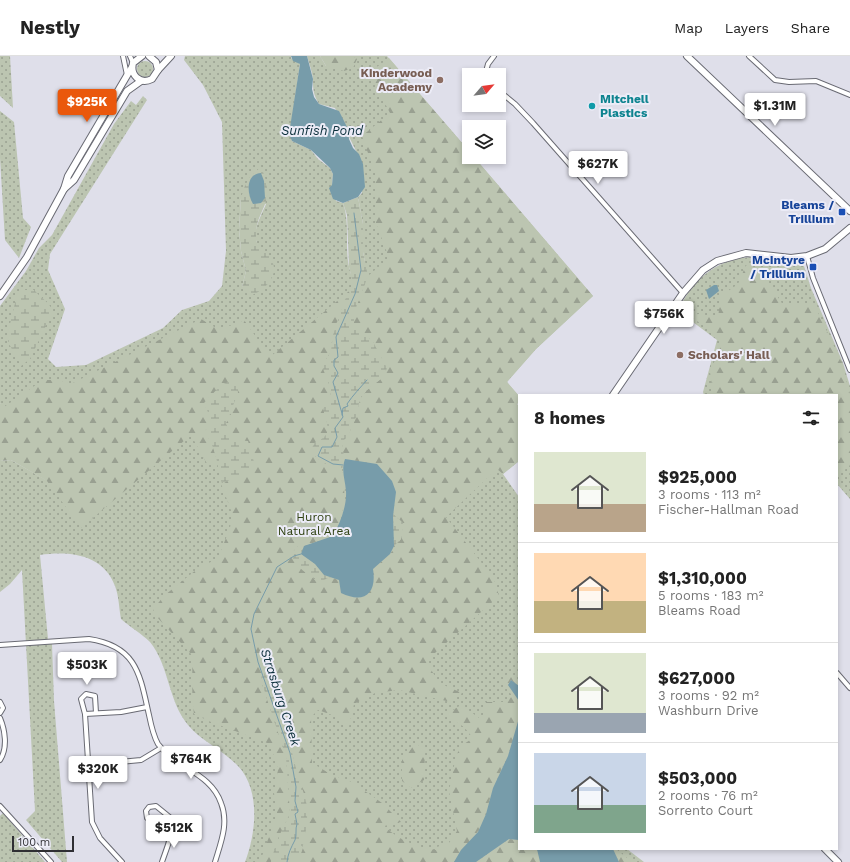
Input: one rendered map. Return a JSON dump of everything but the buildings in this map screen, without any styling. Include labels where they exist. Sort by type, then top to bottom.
[{"type":"main road","points":[[0,296],[27,257],[64,189],[68,176],[133,65],[142,56]]},
{"type":"main road","points":[[149,56],[156,62],[158,70]]},
{"type":"main road","points":[[64,189],[74,180],[127,91],[141,81],[152,79],[170,56]]},
{"type":"main road","points":[[687,56],[850,211]]},
{"type":"main road","points":[[133,65],[134,76],[141,81]]},
{"type":"main road","points":[[614,394],[683,293],[703,270],[717,261],[746,253],[791,258],[807,256],[825,249],[850,228]]},
{"type":"main road","points":[[826,850],[838,862]]},
{"type":"street","points":[[123,56],[127,76]]},
{"type":"street","points":[[130,56],[133,65]]},
{"type":"street","points":[[487,68],[494,56]]},
{"type":"street","points":[[749,56],[775,80],[789,82],[816,82],[850,95]]},
{"type":"street","points":[[506,97],[533,123],[683,293]]},
{"type":"street","points":[[807,256],[813,278],[850,370]]},
{"type":"street","points":[[0,645],[89,640],[101,641],[116,647],[128,656],[137,667],[141,678],[154,735],[162,748],[180,764],[205,779],[217,793],[221,802],[225,820],[223,834],[215,862]]},
{"type":"street","points":[[838,674],[850,688]]},
{"type":"street","points":[[96,713],[95,696],[89,693],[86,694],[82,699],[85,714],[93,826],[100,838],[122,862]]},
{"type":"street","points":[[0,702],[3,708],[0,713]]},
{"type":"street","points":[[85,714],[121,712],[147,708]]},
{"type":"street","points":[[0,718],[3,726],[4,746],[0,760]]},
{"type":"street","points":[[88,765],[141,760],[162,748]]},
{"type":"street","points":[[0,806],[51,862]]},
{"type":"street","points":[[162,862],[171,831],[173,823],[170,816],[156,806],[149,807],[146,811],[147,818],[166,830],[171,831]]},
{"type":"green space","points":[[0,56],[10,56],[13,108],[0,96]]},
{"type":"green space","name":"Huron Natural Area","points":[[185,56],[291,56],[291,58],[300,64],[290,134],[292,141],[311,150],[318,159],[330,168],[333,174],[332,185],[336,201],[343,203],[345,211],[348,256],[351,274],[365,262],[363,252],[363,224],[358,197],[362,193],[356,151],[335,108],[319,104],[314,92],[313,76],[307,56],[320,56],[326,66],[348,56],[387,56],[462,143],[462,164],[480,164],[593,296],[536,349],[507,382],[518,395],[518,462],[503,474],[518,496],[518,850],[628,850],[644,862],[245,862],[252,839],[254,812],[250,787],[245,776],[238,766],[226,755],[205,741],[193,730],[181,715],[156,651],[147,639],[121,619],[115,586],[110,575],[94,561],[84,557],[62,554],[40,555],[48,639],[52,644],[54,701],[67,862],[62,862],[26,820],[35,811],[22,570],[10,584],[0,592],[0,461],[11,460],[46,480],[0,403],[0,306],[26,271],[39,248],[52,235],[114,124],[131,101],[136,105],[143,96],[147,100],[50,254],[48,270],[65,309],[48,359],[56,367],[86,365],[163,328],[182,310],[209,301],[222,286],[226,251],[222,122],[203,85],[184,60]],"holes":[[[241,198],[266,204],[258,222],[255,236],[258,245],[272,263],[272,277],[242,287],[246,271],[241,251],[239,229]]]},
{"type":"green space","points":[[320,56],[353,56],[357,59],[353,68],[344,71],[326,66]]},
{"type":"green space","name":"Huron Natural Area","points":[[389,58],[462,143],[462,164],[480,164],[593,296],[536,349],[507,382],[518,395],[518,462],[503,474],[497,469],[446,517],[494,579],[499,596],[426,661],[439,683],[462,693],[451,702],[399,690],[375,693],[354,704],[349,726],[335,716],[318,710],[311,717],[312,763],[332,775],[352,782],[382,803],[401,822],[384,826],[390,831],[415,845],[436,850],[437,847],[449,843],[457,831],[449,791],[456,756],[461,746],[473,738],[464,727],[445,715],[461,705],[482,720],[485,702],[504,702],[512,696],[504,683],[507,674],[518,680],[518,685],[511,680],[508,685],[518,699],[518,723],[516,731],[478,831],[454,862],[298,862],[304,845],[292,748],[278,705],[261,670],[262,684],[286,757],[290,813],[276,843],[271,862],[260,862],[277,814],[274,793],[278,769],[270,744],[194,714],[192,692],[192,655],[156,616],[153,609],[165,595],[196,570],[218,558],[230,528],[232,513],[220,481],[224,483],[233,440],[229,434],[226,423],[232,413],[204,431],[211,440],[218,464],[207,464],[191,435],[81,528],[47,481],[11,460],[0,461],[0,403],[4,407],[43,380],[59,380],[71,384],[201,319],[216,328],[234,325],[244,320],[270,357],[354,287],[344,303],[339,315],[334,333],[332,349],[326,359],[331,390],[330,399],[324,415],[328,428],[326,435],[321,440],[324,461],[333,467],[342,469],[344,487],[343,511],[333,536],[304,546],[298,546],[292,553],[295,562],[315,580],[325,581],[330,577],[339,580],[375,579],[373,569],[390,554],[401,539],[403,523],[393,514],[396,492],[377,464],[345,459],[342,448],[343,441],[348,436],[356,417],[360,399],[367,390],[382,378],[387,368],[372,340],[358,332],[354,324],[354,313],[368,276],[389,258],[376,223],[375,173],[362,136],[390,113],[375,84],[374,69]]},
{"type":"green space","points":[[145,61],[151,63],[153,69],[151,75],[145,77],[139,75],[137,69],[139,63]]},
{"type":"green space","points":[[0,111],[14,122],[23,218],[31,227],[19,258],[5,240],[0,158]]},
{"type":"green space","points":[[261,167],[266,180],[267,198],[259,219],[256,241],[257,244],[270,257],[274,270],[270,282],[260,291],[249,296],[242,287],[246,271],[241,251],[239,229],[241,198],[250,176]],"holes":[[[250,179],[264,181],[265,198],[248,190]]]},
{"type":"green space","points":[[358,197],[363,224],[363,252],[368,276],[354,313],[354,324],[358,332],[372,340],[387,368],[382,378],[367,390],[360,399],[356,417],[348,436],[343,441],[342,448],[345,459],[342,469],[324,463],[313,454],[311,450],[315,442],[325,436],[327,432],[328,428],[323,407],[330,399],[331,390],[322,366],[331,351],[333,335],[344,301],[354,287],[349,267],[347,215],[343,203]]},
{"type":"green space","points":[[750,257],[798,261],[804,266],[811,288],[843,363],[850,386],[850,499],[838,485],[838,394],[704,394],[717,340],[678,311],[690,290],[698,281],[716,267],[737,259]]},
{"type":"green space","points":[[746,265],[766,279],[783,305],[814,304],[841,361],[850,394],[850,465],[838,476],[838,394],[713,394],[710,372],[721,346],[720,338],[689,315],[699,314],[718,317],[721,296],[738,284]]},
{"type":"green space","points":[[25,290],[34,290],[47,302],[53,311],[30,359],[21,366],[8,342],[9,328],[17,295]]},
{"type":"green space","points":[[233,380],[237,383],[238,393],[226,423],[229,434],[233,440],[248,441],[254,462],[248,470],[224,483],[220,481],[217,461],[213,448],[204,431],[213,424],[204,403],[221,385]]},
{"type":"green space","points":[[393,514],[403,523],[401,539],[394,546]]},
{"type":"green space","points":[[298,546],[304,546],[301,554],[315,564],[324,575],[330,577],[322,581],[318,580],[298,566],[292,553]]},
{"type":"green space","points":[[261,669],[274,691],[284,718],[306,804],[306,829],[298,862],[271,862],[276,843],[290,813],[286,757],[262,683]]},
{"type":"green space","points":[[416,743],[425,751],[424,780],[411,788],[402,781],[402,760]]},
{"type":"green space","points":[[3,813],[45,862],[0,862],[0,816]]},
{"type":"green space","points":[[509,839],[518,840],[518,850],[537,850],[540,862],[476,862]]},
{"type":"green space","points":[[613,850],[617,850],[632,862],[619,862]]},
{"type":"water","name":"Sunfish Pond","points":[[291,56],[307,56],[313,79],[312,89],[314,97],[319,104],[339,111],[348,129],[349,139],[353,148],[359,154],[363,164],[365,187],[358,197],[343,203],[333,199],[329,188],[332,185],[333,174],[330,168],[311,150],[292,141],[289,134],[300,64],[293,61]]},
{"type":"water","points":[[261,173],[264,181],[265,198],[261,203],[253,204],[249,195],[250,181],[256,174]]},
{"type":"water","points":[[714,285],[717,285],[719,291],[709,299],[706,290]]},
{"type":"water","points":[[345,459],[377,464],[392,481],[396,492],[393,516],[394,546],[390,554],[373,569],[373,585],[371,590],[362,597],[349,596],[341,593],[339,580],[324,575],[315,564],[301,554],[304,546],[333,536],[338,526],[346,497],[343,471]]},
{"type":"water","points":[[511,680],[518,685],[518,700],[508,685]]},
{"type":"water","points":[[518,721],[518,840],[509,839],[476,862],[454,862],[461,850],[478,832],[486,814],[493,788],[508,756]]},
{"type":"water","points":[[537,850],[613,850],[619,862],[540,862]]},
{"type":"waterway","points":[[343,465],[333,464],[318,456],[322,447],[332,447],[337,437],[335,428],[343,417],[333,382],[338,373],[334,366],[334,360],[338,357],[336,337],[355,294],[361,270],[354,213]]},
{"type":"waterway","points":[[342,415],[343,408],[348,406],[347,404],[349,401],[367,380]]},
{"type":"waterway","name":"Strasburg Creek","points":[[287,862],[296,836],[297,824],[295,814],[298,812],[295,801],[296,787],[290,753],[258,662],[251,629],[254,614],[277,567],[294,556],[301,554]]},
{"type":"place","name":"Kinderwood Academy","points":[[440,80]]},
{"type":"place","name":"Mitchell Plastics","points":[[592,106]]},
{"type":"place","name":"Bleams / Trillium","points":[[842,212]]},
{"type":"place","name":"McIntyre / Trillium","points":[[813,267]]},
{"type":"place","name":"Scholars' Hall","points":[[680,355]]}]
